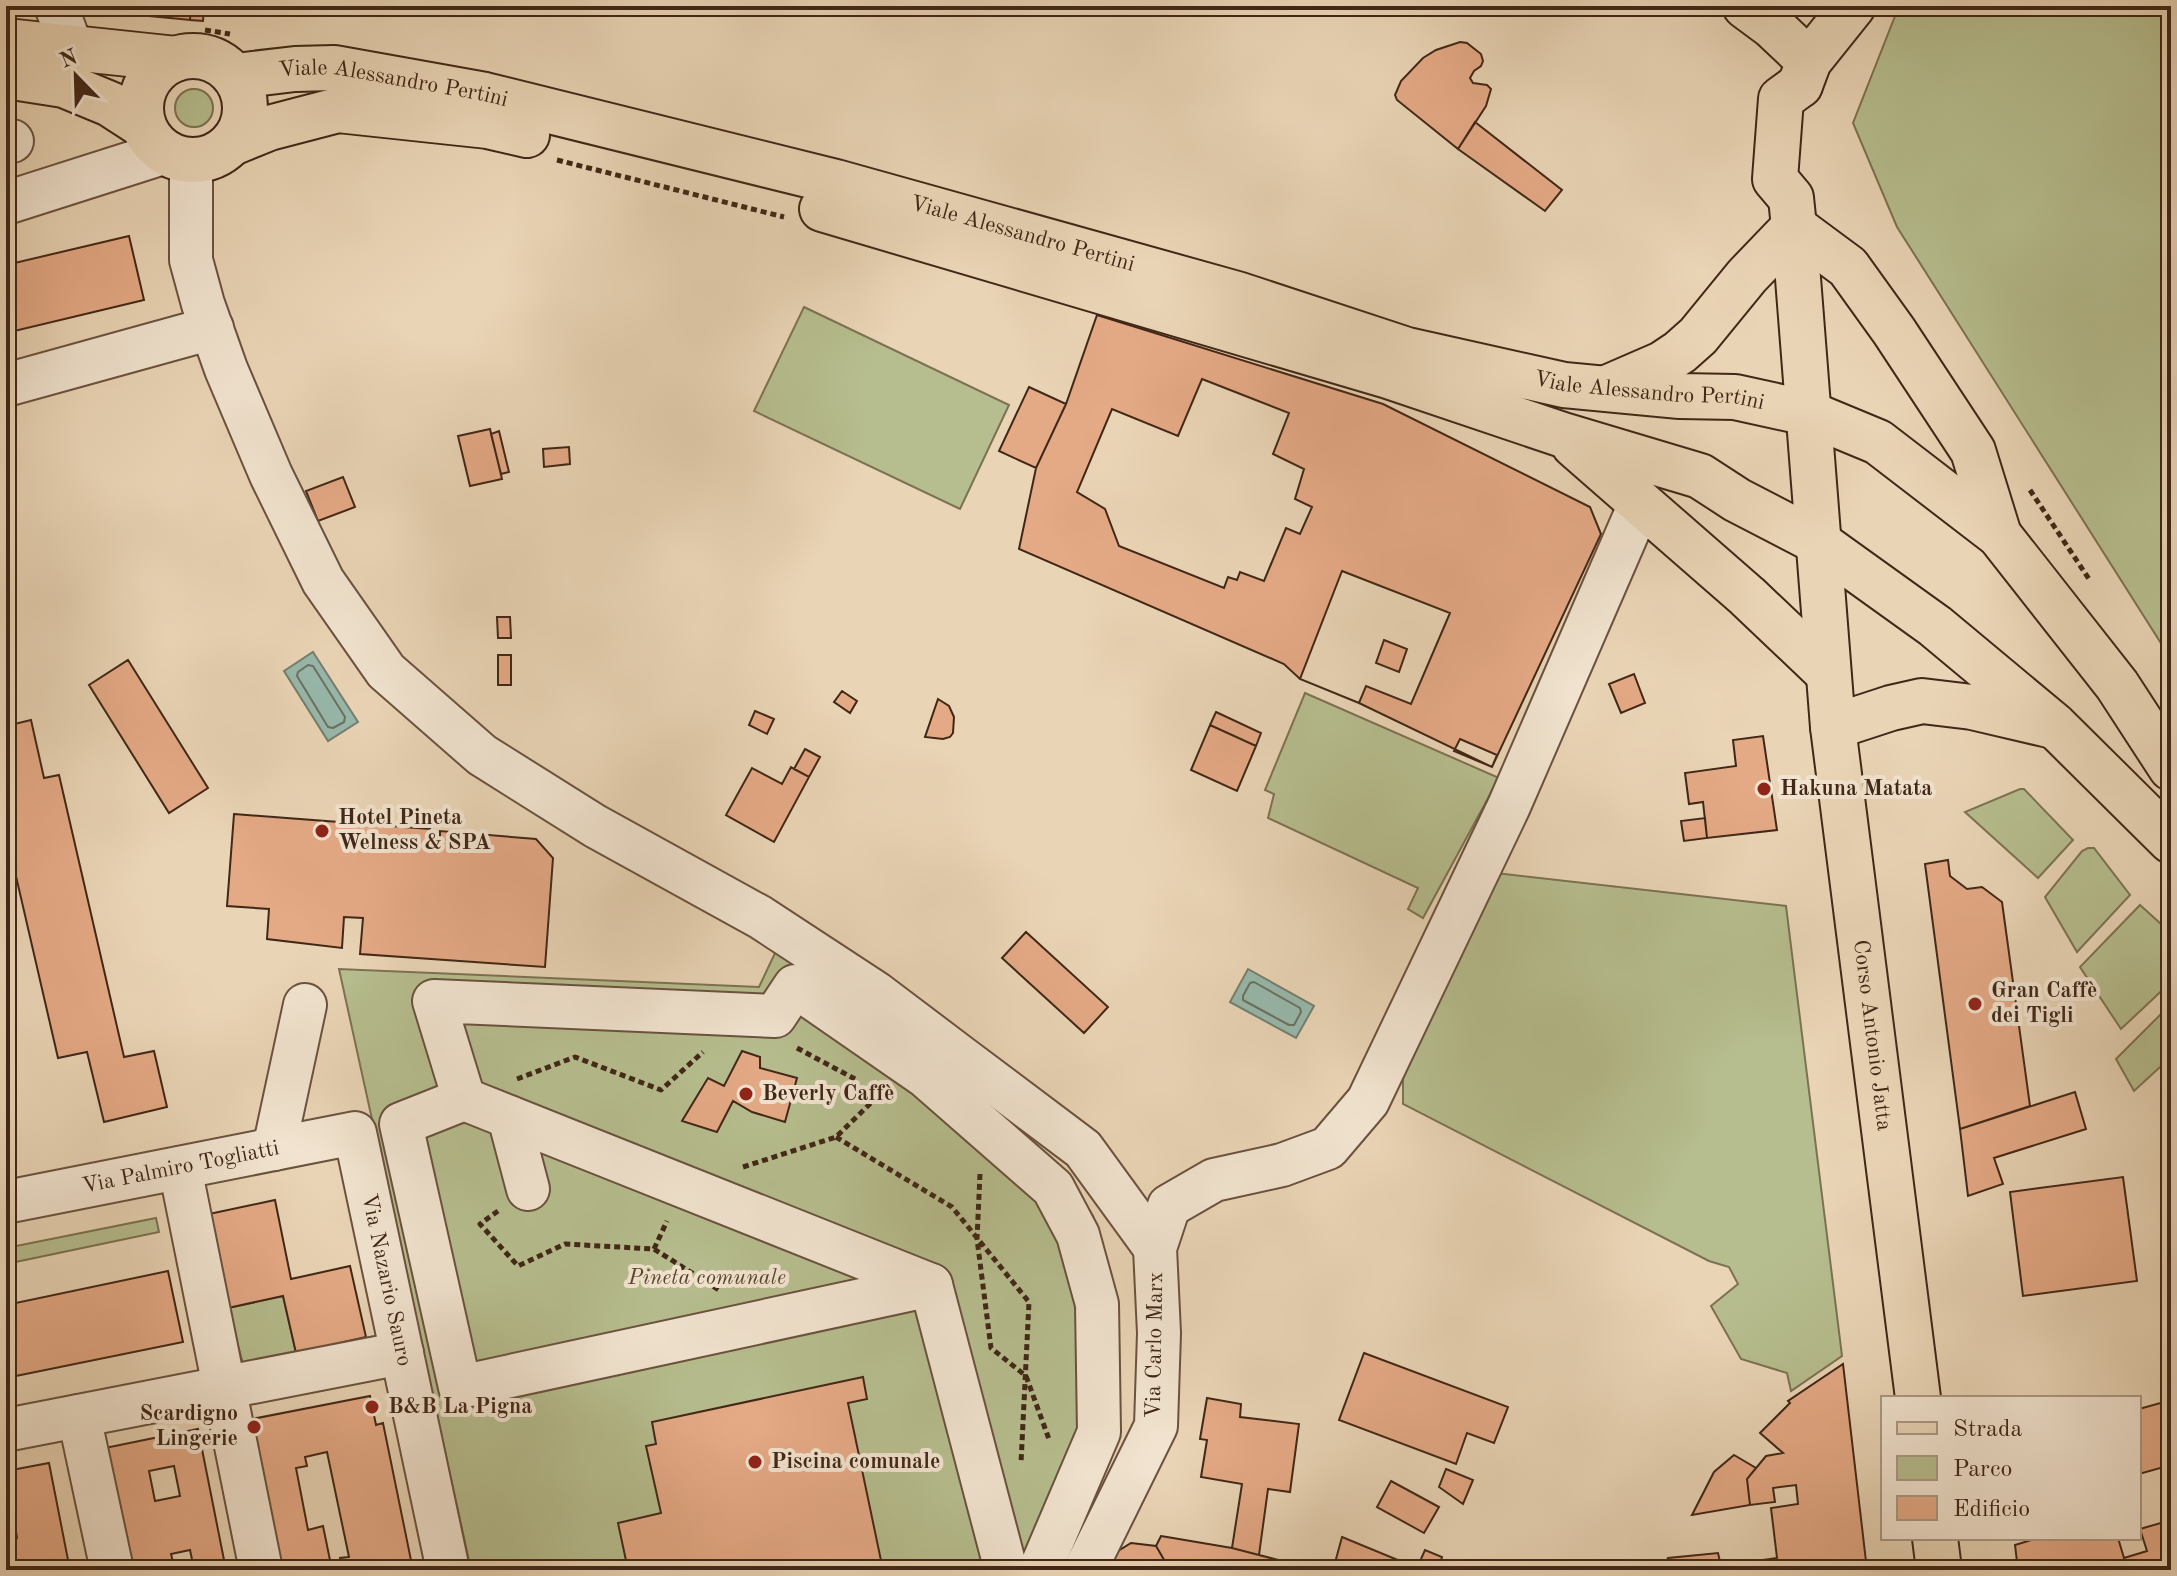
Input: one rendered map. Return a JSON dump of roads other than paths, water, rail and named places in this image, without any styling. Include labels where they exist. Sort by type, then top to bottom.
[{"type":"main road","points":[[1853,6],[1805,73],[1781,99],[1775,179],[1793,213],[1848,267],[1973,451],[1999,535]]},
{"type":"main road","points":[[1767,13],[1805,73]]},
{"type":"main road","points":[[6,41],[176,59]]},
{"type":"main road","points":[[167,146],[141,110],[143,93],[150,78],[161,66],[192,55],[209,57],[223,65],[235,76],[244,92],[246,110],[241,128],[232,143]]},
{"type":"main road","name":"Viale Alessandro Pertini","points":[[235,76],[334,68],[485,95],[836,182],[1237,294],[1407,350],[1564,385],[1680,396],[1735,397],[1808,413],[1878,442],[1999,535],[2117,685],[2171,768]]},
{"type":"main road","points":[[6,76],[64,85],[110,104],[167,146]]},
{"type":"main road","name":"Viale Alessandro Pertini","points":[[167,146],[206,158],[269,128],[338,110],[488,126],[820,208],[1388,376],[1563,435],[1700,476],[1737,500],[1818,542],[1935,626],[2055,726],[2171,841]]},
{"type":"main road","points":[[1606,389],[1662,364],[1698,336],[1793,213]]},
{"type":"main road","points":[[1793,213],[1828,673]]},
{"type":"main road","name":"Viale Alessandro Pertini","points":[[1563,435],[1747,596],[1828,673]]},
{"type":"main road","name":"Corso Antonio Jatta","points":[[1828,673],[1918,1396]]},
{"type":"main road","points":[[1833,727],[1922,701],[1972,707],[2055,726]]},
{"type":"main road","points":[[1935,1540],[1939,1570]]},
{"type":"street","points":[[56,6],[72,49]]},
{"type":"street","points":[[6,203],[167,146],[191,260],[226,369],[271,475],[323,581],[386,671],[482,755],[595,826],[760,917],[876,993],[1083,1149],[1155,1248]]},
{"type":"street","points":[[6,385],[212,328]]},
{"type":"street","points":[[1155,1248],[1169,1206],[1214,1180],[1282,1165],[1328,1148],[1368,1101],[1509,806],[1640,504]]},
{"type":"street","points":[[464,1099],[434,1001],[775,1016],[795,986],[895,1079],[925,1076],[1053,1188],[1078,1235],[1097,1304],[1099,1432],[1040,1570]]},
{"type":"street","points":[[274,1149],[305,1005]]},
{"type":"street","points":[[464,1099],[931,1285],[460,1387],[401,1124],[464,1099]]},
{"type":"street","points":[[509,1117],[528,1189]]},
{"type":"street","name":"Via Palmiro Togliatti","points":[[6,1202],[355,1133]]},
{"type":"street","name":"Via Nazario Sauro","points":[[355,1133],[448,1570]]},
{"type":"street","points":[[180,1168],[261,1570]]},
{"type":"street","name":"Via Carlo Marx","points":[[1085,1570],[1156,1426],[1159,1333],[1155,1248]]},
{"type":"street","points":[[931,1285],[1006,1570]]},
{"type":"street","points":[[6,1430],[224,1388],[404,1364],[455,1365]]},
{"type":"street","points":[[79,1416],[112,1570]]},
{"type":"water","points":[[313,652],[358,722],[328,741],[284,671]]},
{"type":"water","points":[[1248,969],[1314,1006],[1296,1038],[1230,1002]]},
{"type":"place","name":"Hakuna Matata","points":[[1764,789]]},
{"type":"place","name":"Hotel Pineta Welness & SPA","points":[[322,831]]},
{"type":"place","name":"Gran Caffè dei Tigli","points":[[1975,1004]]},
{"type":"place","name":"Beverly Caffè","points":[[746,1094]]},
{"type":"place","name":"B&B La Pigna","points":[[372,1407]]},
{"type":"place","name":"Scardigno Lingerie","points":[[254,1427]]},
{"type":"place","name":"Piscina comunale","points":[[755,1462]]},
{"type":"park label","name":"Pineta comunale","points":[[707,1278]]}]
